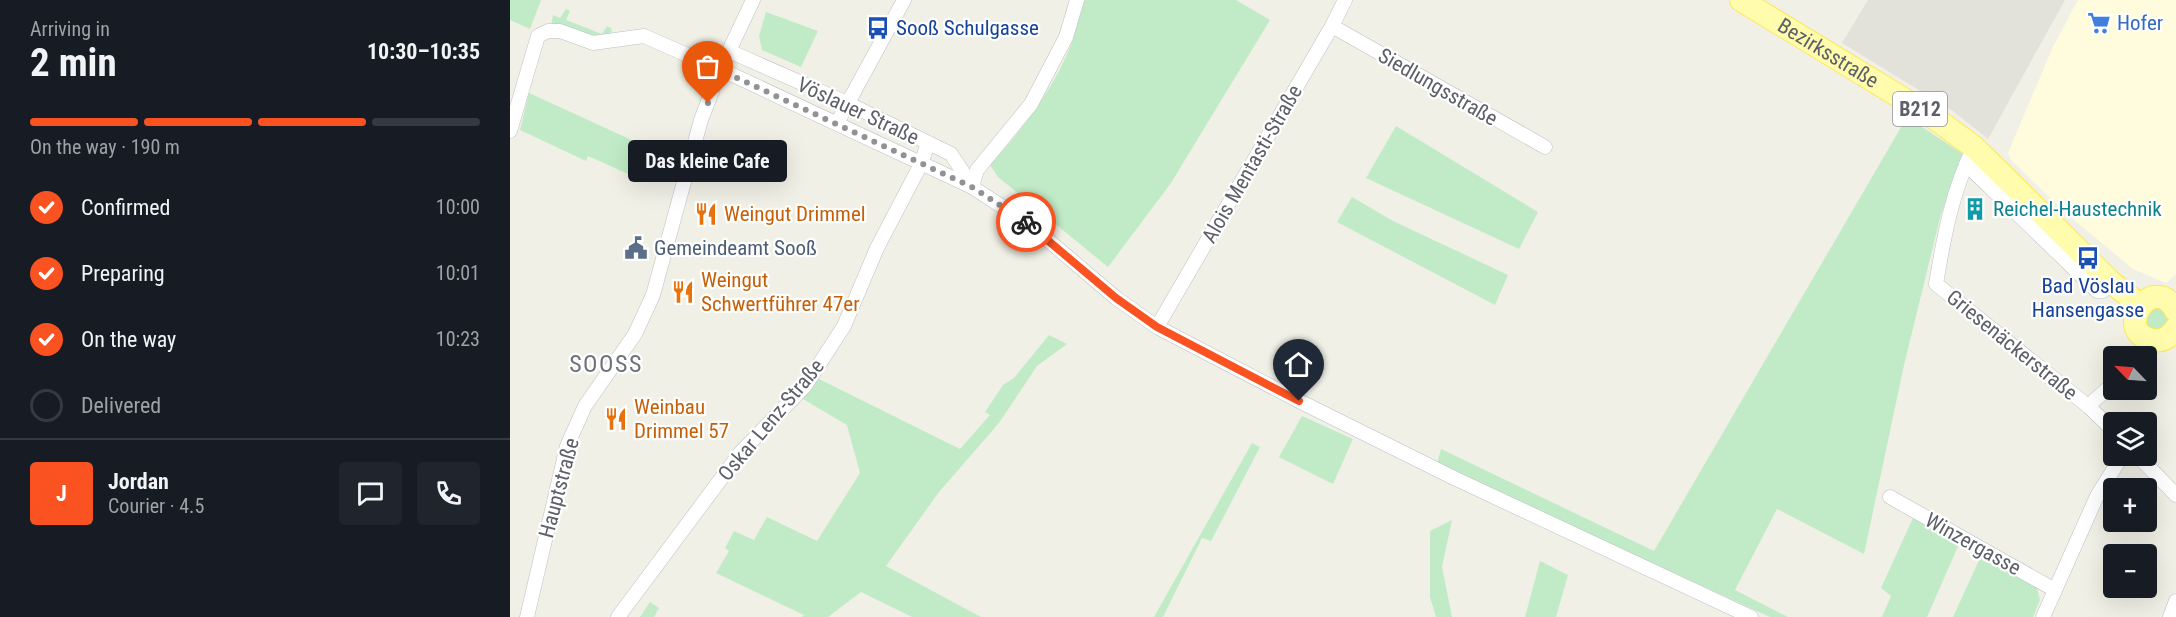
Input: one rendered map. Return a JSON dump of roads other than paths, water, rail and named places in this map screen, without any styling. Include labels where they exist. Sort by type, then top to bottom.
[{"type":"main road","name":"Bezirksstraße","points":[[1741,0],[1914,104],[1970,155]]},
{"type":"main road","name":"B212","points":[[1970,155],[2111,282],[2140,305]]},
{"type":"main road","points":[[2145,346],[2136,325],[2136,311],[2140,305],[2151,298],[2174,303]]},
{"type":"main road","points":[[2149,346],[2156,341],[2168,338],[2176,328]]},
{"type":"street","name":"Hauptstraße","points":[[527,617],[567,446],[585,406],[634,334],[653,295],[701,120],[720,70],[753,0]]},
{"type":"street","points":[[837,123],[904,0]]},
{"type":"street","points":[[972,187],[977,170],[1031,104],[1066,37],[1077,0]]},
{"type":"street","name":"Alois Mentasti-Straße","points":[[1157,327],[1345,0]]},
{"type":"street","name":"Siedlungsstraße","points":[[1332,26],[1545,147]]},
{"type":"street","name":"Vöslauer Straße","points":[[510,130],[543,34],[560,31],[593,43],[644,36],[972,187],[1029,224],[1116,298],[1157,327],[1454,478],[1751,617]]},
{"type":"street","name":"Vöslauer Straße","points":[[729,51],[847,103],[951,154],[972,187]]},
{"type":"street","name":"Oskar Lenz-Straße","points":[[618,617],[741,452],[805,386],[844,327],[877,248],[921,164],[928,143]]},
{"type":"street","name":"Griesenäckerstraße","points":[[1970,155],[1947,220],[1936,284],[2088,405],[2103,421]]},
{"type":"street","points":[[2088,405],[2103,392]]},
{"type":"street","points":[[2043,617],[2097,496],[2116,466]]},
{"type":"street","points":[[2148,466],[2176,495]]},
{"type":"street","name":"Winzergasse","points":[[1890,497],[2055,590]]},
{"type":"street","points":[[2170,617],[2176,601]]},
{"type":"place","name":"Hofer","points":[[2099,23]]},
{"type":"place","name":"Sooß Schulgasse","points":[[878,28]]},
{"type":"place","name":"Das kleine Cafe","points":[[708,103]]},
{"type":"place","name":"Reichel-Haustechnik","points":[[1975,209]]},
{"type":"place","name":"Weingut Drimmel","points":[[706,214]]},
{"type":"place","name":"Gemeindeamt Sooß","points":[[636,248]]},
{"type":"place","name":"Bad Vöslau Hansengasse","points":[[2088,258]]},
{"type":"place","name":"Weingut Schwertführer 47er","points":[[683,292]]},
{"type":"place","name":"Weinbau Drimmel 57","points":[[616,419]]},
{"type":"district","name":"SOOSS","points":[[606,364]]}]
